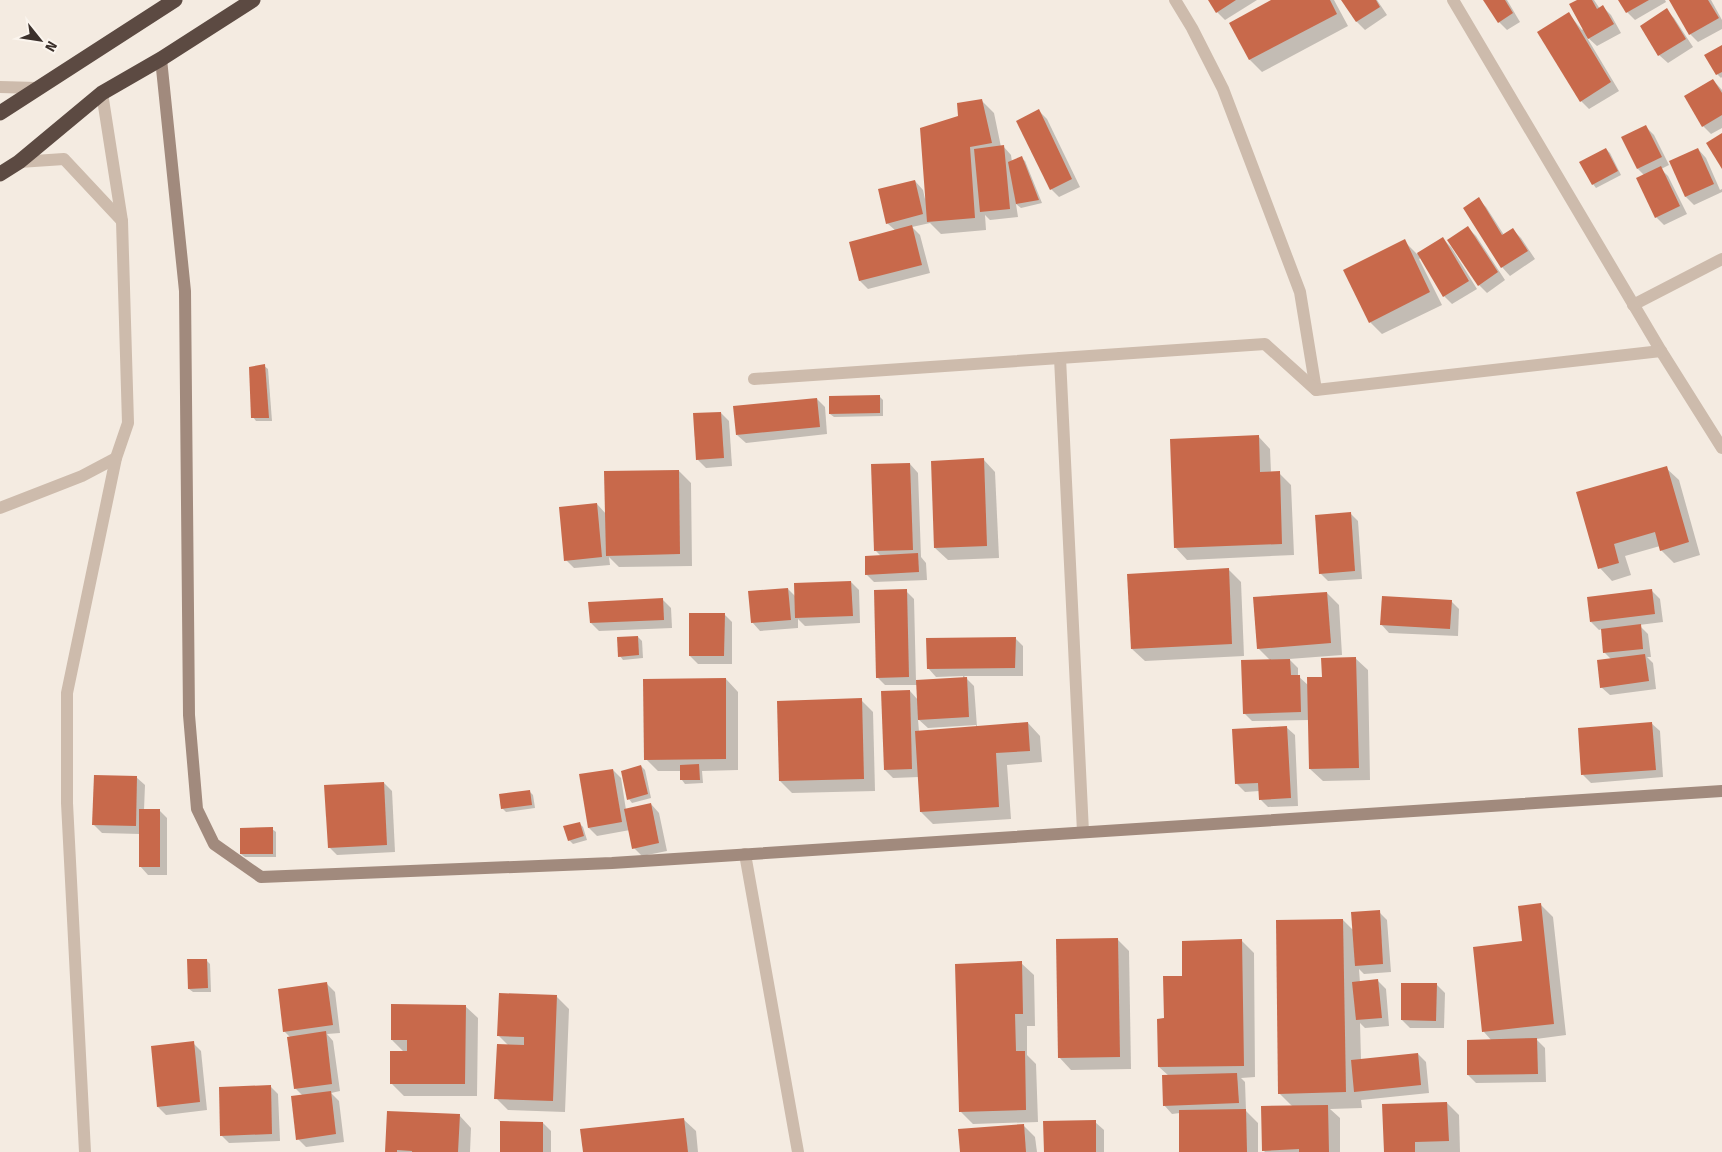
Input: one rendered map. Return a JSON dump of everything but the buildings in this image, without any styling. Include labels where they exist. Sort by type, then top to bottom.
[{"type":"highway","points":[[0,113],[175,0]]},
{"type":"highway","points":[[0,174],[19,162],[102,93],[161,59],[253,0]]},
{"type":"street","points":[[1175,0],[1192,28],[1223,89],[1300,292],[1316,390]]},
{"type":"street","points":[[1453,0],[1633,305],[1722,448]]},
{"type":"street","points":[[161,59],[184,291],[189,715],[197,809],[214,844],[261,877],[612,863],[1722,791]]},
{"type":"street","points":[[0,88],[37,88]]},
{"type":"street","points":[[85,1152],[67,803],[67,693],[116,458],[128,423],[122,221],[102,93]]},
{"type":"street","points":[[19,162],[64,159],[122,221]]},
{"type":"street","points":[[1633,305],[1722,259]]},
{"type":"street","points":[[754,379],[1265,344],[1316,390],[1661,351]]},
{"type":"street","points":[[1060,358],[1083,832]]},
{"type":"street","points":[[0,508],[82,476],[116,458]]},
{"type":"street","points":[[745,854],[798,1152]]}]
